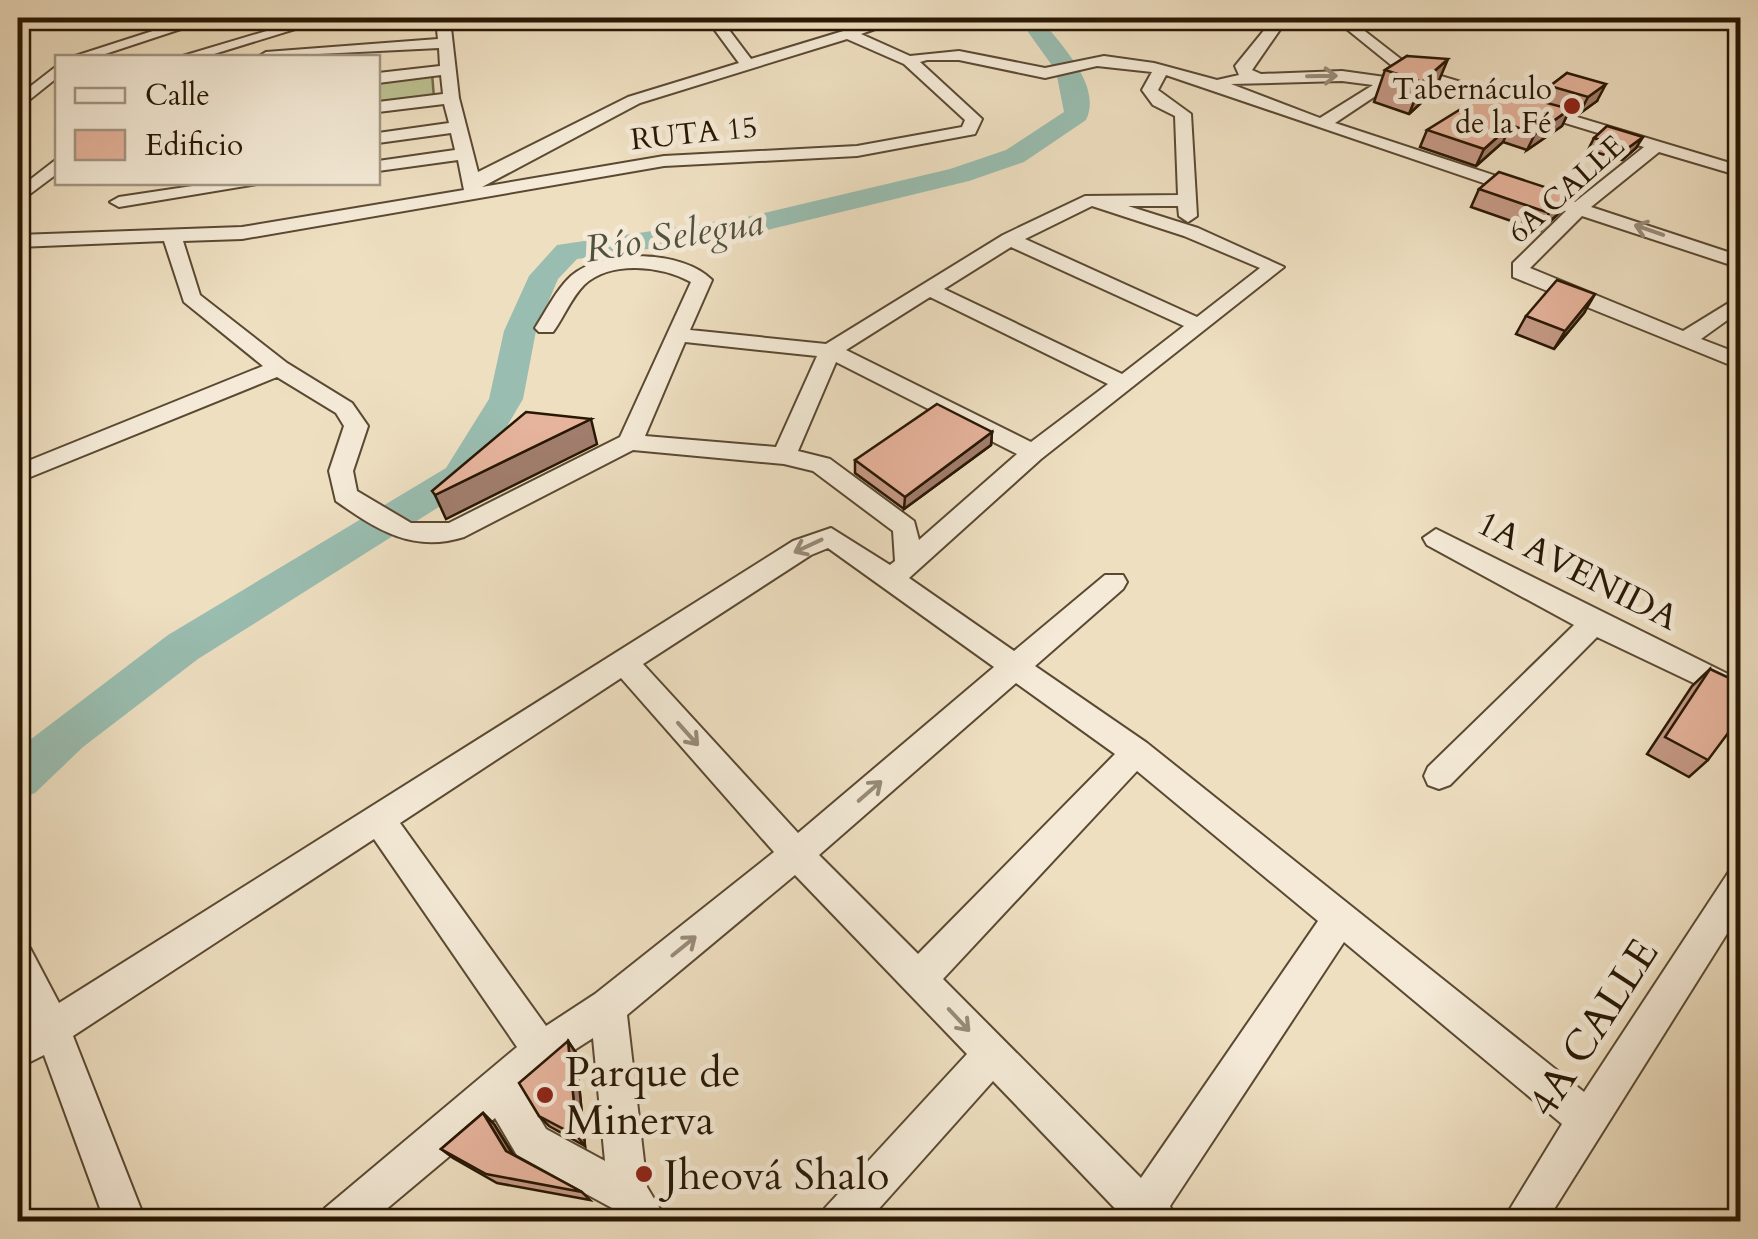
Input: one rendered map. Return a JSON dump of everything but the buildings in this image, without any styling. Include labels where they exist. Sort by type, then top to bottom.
[{"type":"street","points":[[194,55],[324,18]]},
{"type":"street","points":[[420,18],[438,22],[444,28],[451,98],[474,186],[597,116],[746,62],[899,18]]},
{"type":"street","points":[[713,18],[746,62]]},
{"type":"street","points":[[968,18],[1028,22]]},
{"type":"street","points":[[1281,18],[1244,66],[1245,73],[1255,86],[1321,124],[1581,206],[1740,262]]},
{"type":"street","points":[[1340,18],[1406,70],[1740,171]]},
{"type":"street","points":[[86,55],[198,21]]},
{"type":"street","points":[[850,35],[909,61],[949,55],[1052,73],[1100,61],[1255,86],[1342,76],[1388,82]]},
{"type":"street","points":[[302,55],[446,43]]},
{"type":"street","name":"RUTA 15","points":[[18,242],[242,233],[474,186],[726,153],[840,152],[902,146],[970,130],[974,119],[909,61]]},
{"type":"street","points":[[1161,69],[1150,90],[1159,102],[1182,114],[1191,232]]},
{"type":"street","points":[[380,78],[447,70]]},
{"type":"street","points":[[1321,124],[1406,70]]},
{"type":"street","points":[[18,104],[55,71]]},
{"type":"street","points":[[380,107],[451,98]]},
{"type":"street","points":[[380,138],[460,127]]},
{"type":"street","name":"6A CALLE","points":[[1654,147],[1581,206],[1520,267],[1520,273],[1685,340]]},
{"type":"street","points":[[380,166],[463,154]]},
{"type":"street","points":[[18,198],[55,166]]},
{"type":"street","points":[[119,202],[239,185]]},
{"type":"street","points":[[784,456],[830,350],[1010,238],[1091,200],[1186,202]]},
{"type":"street","points":[[899,572],[1033,453],[1274,267],[1191,232],[1091,200]]},
{"type":"street","points":[[173,238],[191,298],[279,368],[344,408],[356,426],[341,471],[345,495],[399,532],[429,537],[455,531],[630,442],[784,456],[821,465],[905,527],[899,572]]},
{"type":"street","points":[[1010,238],[1198,325]]},
{"type":"street","points":[[546,328],[585,274],[602,266],[666,266],[702,280],[630,442]]},
{"type":"street","points":[[932,290],[1123,383]]},
{"type":"street","points":[[1685,340],[1740,302]]},
{"type":"street","points":[[676,335],[830,350],[1033,453]]},
{"type":"street","points":[[1685,340],[1740,362]]},
{"type":"street","points":[[18,474],[279,368]]},
{"type":"street","name":"1A AVENIDA","points":[[1436,538],[1594,623],[1740,693]]},
{"type":"street","points":[[18,1050],[377,817],[816,540],[842,541],[899,572],[1013,668],[1136,752],[1585,1118]]},
{"type":"street","points":[[339,1222],[500,1089],[541,1050],[608,1007],[796,854],[1114,582]]},
{"type":"street","points":[[1439,776],[1594,623]]},
{"type":"street","points":[[623,661],[796,854],[1150,1215],[1340,918]]},
{"type":"street","points":[[920,978],[1136,752]]},
{"type":"street","points":[[377,817],[541,1050]]},
{"type":"street","name":"4A CALLE","points":[[1522,1222],[1585,1118],[1740,884]]},
{"type":"street","points":[[18,960],[52,1028],[126,1222]]},
{"type":"street","points":[[608,1007],[638,1208]]},
{"type":"street","points":[[839,1222],[991,1055]]},
{"type":"street","points":[[500,1089],[532,1142],[638,1208]]},
{"type":"green space","points":[[432,73],[434,98],[380,105],[380,79]]},
{"type":"waterway","name":"Río Selegua","points":[[18,778],[67,733],[183,647],[459,477],[506,399],[520,331],[544,276],[568,251],[747,226],[959,175],[1015,156],[1077,115],[1068,71],[1029,18]]},
{"type":"place","name":"Tabernáculo de la Fé","points":[[1572,106]]},
{"type":"place","name":"Parque de Minerva","points":[[545,1095]]},
{"type":"place","name":"Jheová Shalo","points":[[644,1174]]}]
